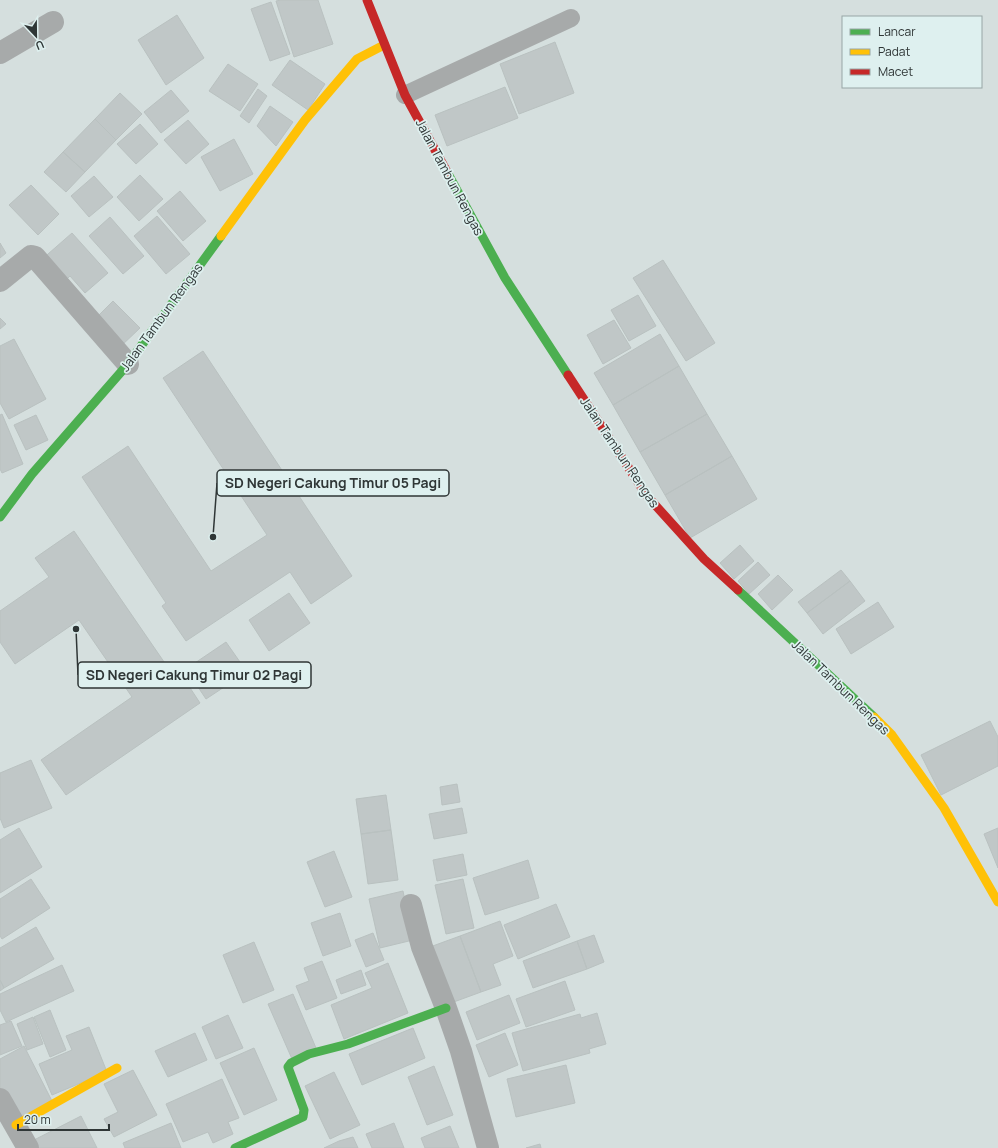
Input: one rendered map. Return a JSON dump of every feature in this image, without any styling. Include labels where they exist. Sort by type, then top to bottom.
[{"type":"street","name":"Jalan Tambun Rengas","points":[[367,0],[405,95],[505,278],[647,496],[704,559],[863,706],[892,736],[944,808],[976,860],[998,902]]},
{"type":"street","points":[[0,53],[53,22]]},
{"type":"street","name":"Jalan Tambun Rengas","points":[[0,517],[32,474],[128,364],[304,120],[357,59],[384,45]]},
{"type":"street","points":[[0,281],[32,256],[35,257],[128,364]]},
{"type":"street","points":[[411,905],[422,947],[461,1051],[488,1148]]},
{"type":"street","points":[[236,1148],[303,1117],[304,1110],[288,1067],[290,1063],[309,1054],[348,1044],[446,1008]]},
{"type":"street","points":[[16,1125],[117,1068]]},
{"type":"street","points":[[0,1099],[28,1148]]},
{"type":"lane","points":[[405,95],[571,18]]},
{"type":"building","points":[[318,0],[333,44],[294,57],[276,1]]},
{"type":"building","points":[[271,2],[290,54],[270,61],[251,9]]},
{"type":"building","points":[[177,15],[204,58],[166,85],[138,40]]},
{"type":"building","points":[[555,42],[574,93],[519,114],[500,64]]},
{"type":"building","points":[[290,60],[325,84],[308,110],[272,85]]},
{"type":"building","points":[[228,64],[258,84],[240,111],[209,91]]},
{"type":"building","points":[[505,87],[518,118],[447,146],[435,115]]},
{"type":"building","points":[[258,89],[267,96],[249,123],[240,116]]},
{"type":"building","points":[[171,90],[189,111],[161,133],[144,112]]},
{"type":"building","points":[[120,93],[142,114],[116,140],[95,119]]},
{"type":"building","points":[[270,106],[293,122],[276,146],[257,126]]},
{"type":"building","points":[[95,119],[116,140],[85,172],[63,152]]},
{"type":"building","points":[[188,120],[209,144],[186,164],[164,140]]},
{"type":"building","points":[[140,124],[158,144],[136,164],[117,144]]},
{"type":"building","points":[[234,139],[253,174],[220,191],[201,157]]},
{"type":"building","points":[[63,152],[85,172],[66,192],[44,172]]},
{"type":"building","points":[[140,175],[163,199],[139,221],[117,197]]},
{"type":"building","points":[[94,176],[113,197],[89,217],[71,196]]},
{"type":"building","points":[[31,185],[59,214],[38,235],[9,205]]},
{"type":"building","points":[[180,191],[206,221],[183,241],[157,211]]},
{"type":"building","points":[[157,216],[190,254],[166,274],[134,236]]},
{"type":"building","points":[[110,217],[144,256],[123,274],[89,236]]},
{"type":"building","points":[[72,233],[108,273],[85,293],[70,276],[61,285],[40,261]]},
{"type":"building","points":[[0,243],[6,253],[0,258]]},
{"type":"building","points":[[663,260],[715,343],[686,361],[633,278]]},
{"type":"building","points":[[638,295],[656,326],[629,341],[611,310]]},
{"type":"building","points":[[113,301],[140,328],[120,347],[94,320]]},
{"type":"building","points":[[0,318],[6,324],[0,329]]},
{"type":"building","points":[[614,320],[631,348],[603,364],[587,335]]},
{"type":"building","points":[[660,334],[679,366],[613,405],[594,373]]},
{"type":"building","points":[[14,339],[46,399],[9,419],[0,403],[0,346]]},
{"type":"building","points":[[203,351],[352,576],[311,604],[290,572],[186,641],[162,606],[166,603],[82,477],[128,446],[211,571],[267,535],[163,378]]},
{"type":"building","points":[[679,366],[707,414],[640,452],[613,405]]},
{"type":"building","points":[[2,414],[23,464],[2,473],[0,469],[0,415]]},
{"type":"building","points":[[707,414],[732,456],[665,495],[640,452]]},
{"type":"building","points":[[36,415],[48,440],[26,450],[14,425]]},
{"type":"building","points":[[732,456],[757,499],[690,538],[665,495]]},
{"type":"building","points":[[74,531],[171,672],[177,668],[200,703],[66,795],[41,760],[132,697],[79,620],[15,664],[0,642],[0,611],[49,577],[35,558]]},
{"type":"building","points":[[740,545],[754,561],[734,579],[720,563]]},
{"type":"building","points":[[758,562],[770,575],[749,594],[738,581]]},
{"type":"building","points":[[841,570],[850,581],[807,613],[798,602]]},
{"type":"building","points":[[778,575],[793,590],[772,610],[758,594]]},
{"type":"building","points":[[850,581],[865,601],[823,634],[807,613]]},
{"type":"building","points":[[289,593],[310,623],[269,651],[249,620]]},
{"type":"building","points":[[878,602],[894,627],[851,654],[836,629]]},
{"type":"building","points":[[226,642],[247,672],[206,699],[186,669]]},
{"type":"building","points":[[990,721],[998,737],[998,766],[941,795],[921,755]]},
{"type":"building","points":[[31,760],[52,808],[4,828],[0,818],[0,773]]},
{"type":"building","points":[[457,784],[460,802],[442,805],[440,787]]},
{"type":"building","points":[[386,795],[391,830],[361,834],[356,799]]},
{"type":"building","points":[[462,808],[467,833],[434,839],[429,814]]},
{"type":"building","points":[[19,828],[42,867],[0,893],[0,840]]},
{"type":"building","points":[[998,828],[998,868],[984,834]]},
{"type":"building","points":[[391,830],[398,880],[368,884],[361,834]]},
{"type":"building","points":[[334,851],[352,897],[325,907],[307,862]]},
{"type":"building","points":[[463,854],[467,875],[437,881],[433,860]]},
{"type":"building","points":[[528,860],[539,898],[485,915],[473,878]]},
{"type":"building","points":[[31,879],[50,908],[2,939],[0,936],[0,899]]},
{"type":"building","points":[[463,879],[474,928],[446,934],[435,885]]},
{"type":"building","points":[[403,891],[413,940],[380,948],[369,899]]},
{"type":"building","points":[[556,904],[570,937],[518,959],[504,925]]},
{"type":"building","points":[[340,913],[351,946],[323,956],[311,923]]},
{"type":"building","points":[[500,921],[513,956],[493,964],[501,985],[481,992],[460,936]]},
{"type":"building","points":[[36,927],[54,959],[4,988],[0,980],[0,948]]},
{"type":"building","points":[[373,933],[384,960],[366,967],[355,940]]},
{"type":"building","points":[[594,935],[604,962],[587,969],[577,941]]},
{"type":"building","points":[[460,936],[481,992],[451,1003],[430,947]]},
{"type":"building","points":[[577,941],[587,969],[533,988],[523,961]]},
{"type":"building","points":[[254,942],[274,990],[243,1003],[223,955]]},
{"type":"building","points":[[322,961],[337,998],[306,1010],[296,986],[309,981],[304,968]]},
{"type":"building","points":[[388,963],[408,1013],[344,1039],[331,1005],[372,988],[365,973]]},
{"type":"building","points":[[62,965],[74,991],[6,1022],[0,1010],[0,994]]},
{"type":"building","points":[[361,970],[366,985],[341,994],[336,980]]},
{"type":"building","points":[[0,980],[4,988],[0,991]]},
{"type":"building","points":[[565,981],[575,1010],[526,1027],[516,999]]},
{"type":"building","points":[[293,994],[316,1048],[292,1059],[268,1004]]},
{"type":"building","points":[[509,995],[520,1023],[477,1040],[466,1012]]},
{"type":"building","points":[[50,1010],[66,1050],[50,1057],[34,1017]]},
{"type":"building","points":[[597,1013],[606,1044],[589,1049],[590,1053],[523,1071],[512,1033],[580,1014],[581,1018]]},
{"type":"building","points":[[228,1015],[243,1048],[216,1059],[202,1027]]},
{"type":"building","points":[[33,1017],[43,1044],[27,1050],[17,1024]]},
{"type":"building","points":[[11,1021],[22,1046],[0,1055],[0,1025]]},
{"type":"building","points":[[89,1027],[107,1072],[52,1095],[39,1064],[72,1050],[66,1036]]},
{"type":"building","points":[[413,1028],[425,1058],[362,1085],[349,1054]]},
{"type":"building","points":[[195,1033],[207,1060],[168,1077],[155,1051]]},
{"type":"building","points":[[505,1033],[518,1065],[489,1077],[476,1045]]},
{"type":"building","points":[[24,1046],[52,1101],[15,1121],[0,1094],[0,1059]]},
{"type":"building","points":[[254,1048],[277,1100],[244,1115],[220,1063]]},
{"type":"building","points":[[566,1065],[575,1103],[516,1117],[507,1079]]},
{"type":"building","points":[[434,1066],[453,1115],[427,1125],[408,1077]]},
{"type":"building","points":[[133,1070],[157,1115],[114,1137],[104,1119],[118,1112],[104,1084]]},
{"type":"building","points":[[334,1072],[360,1125],[330,1139],[305,1086]]},
{"type":"building","points":[[222,1079],[239,1118],[228,1122],[233,1134],[213,1143],[208,1132],[183,1142],[166,1104]]},
{"type":"building","points":[[81,1116],[97,1148],[38,1148],[34,1140]]},
{"type":"building","points":[[171,1123],[181,1148],[125,1148],[123,1143]]},
{"type":"building","points":[[394,1123],[404,1148],[372,1148],[366,1134]]},
{"type":"building","points":[[450,1126],[459,1148],[425,1148],[421,1138]]},
{"type":"building","points":[[353,1137],[358,1148],[324,1148],[339,1141]]},
{"type":"building","points":[[540,1144],[541,1148],[526,1148]]},
{"type":"traffic: fast","points":[[447,172],[505,278],[568,375]]},
{"type":"traffic: fast","points":[[0,517],[32,474],[128,364],[221,236]]},
{"type":"traffic: fast","points":[[738,590],[874,717]]},
{"type":"traffic: fast","points":[[235,1148],[303,1117],[304,1110],[288,1067],[291,1063],[309,1054],[348,1044],[446,1008]]},
{"type":"traffic: slow","points":[[221,236],[305,120],[357,59],[384,45]]},
{"type":"traffic: slow","points":[[874,717],[892,735],[944,808],[998,902]]},
{"type":"traffic: slow","points":[[16,1125],[117,1068]]},
{"type":"traffic: jam","points":[[367,0],[405,95],[447,172]]},
{"type":"traffic: jam","points":[[568,375],[647,496],[704,559],[738,590]]},
{"type":"place","name":"SD Negeri Cakung Timur 05 Pagi","points":[[213,537]]},
{"type":"place","name":"SD Negeri Cakung Timur 02 Pagi","points":[[76,629]]}]
